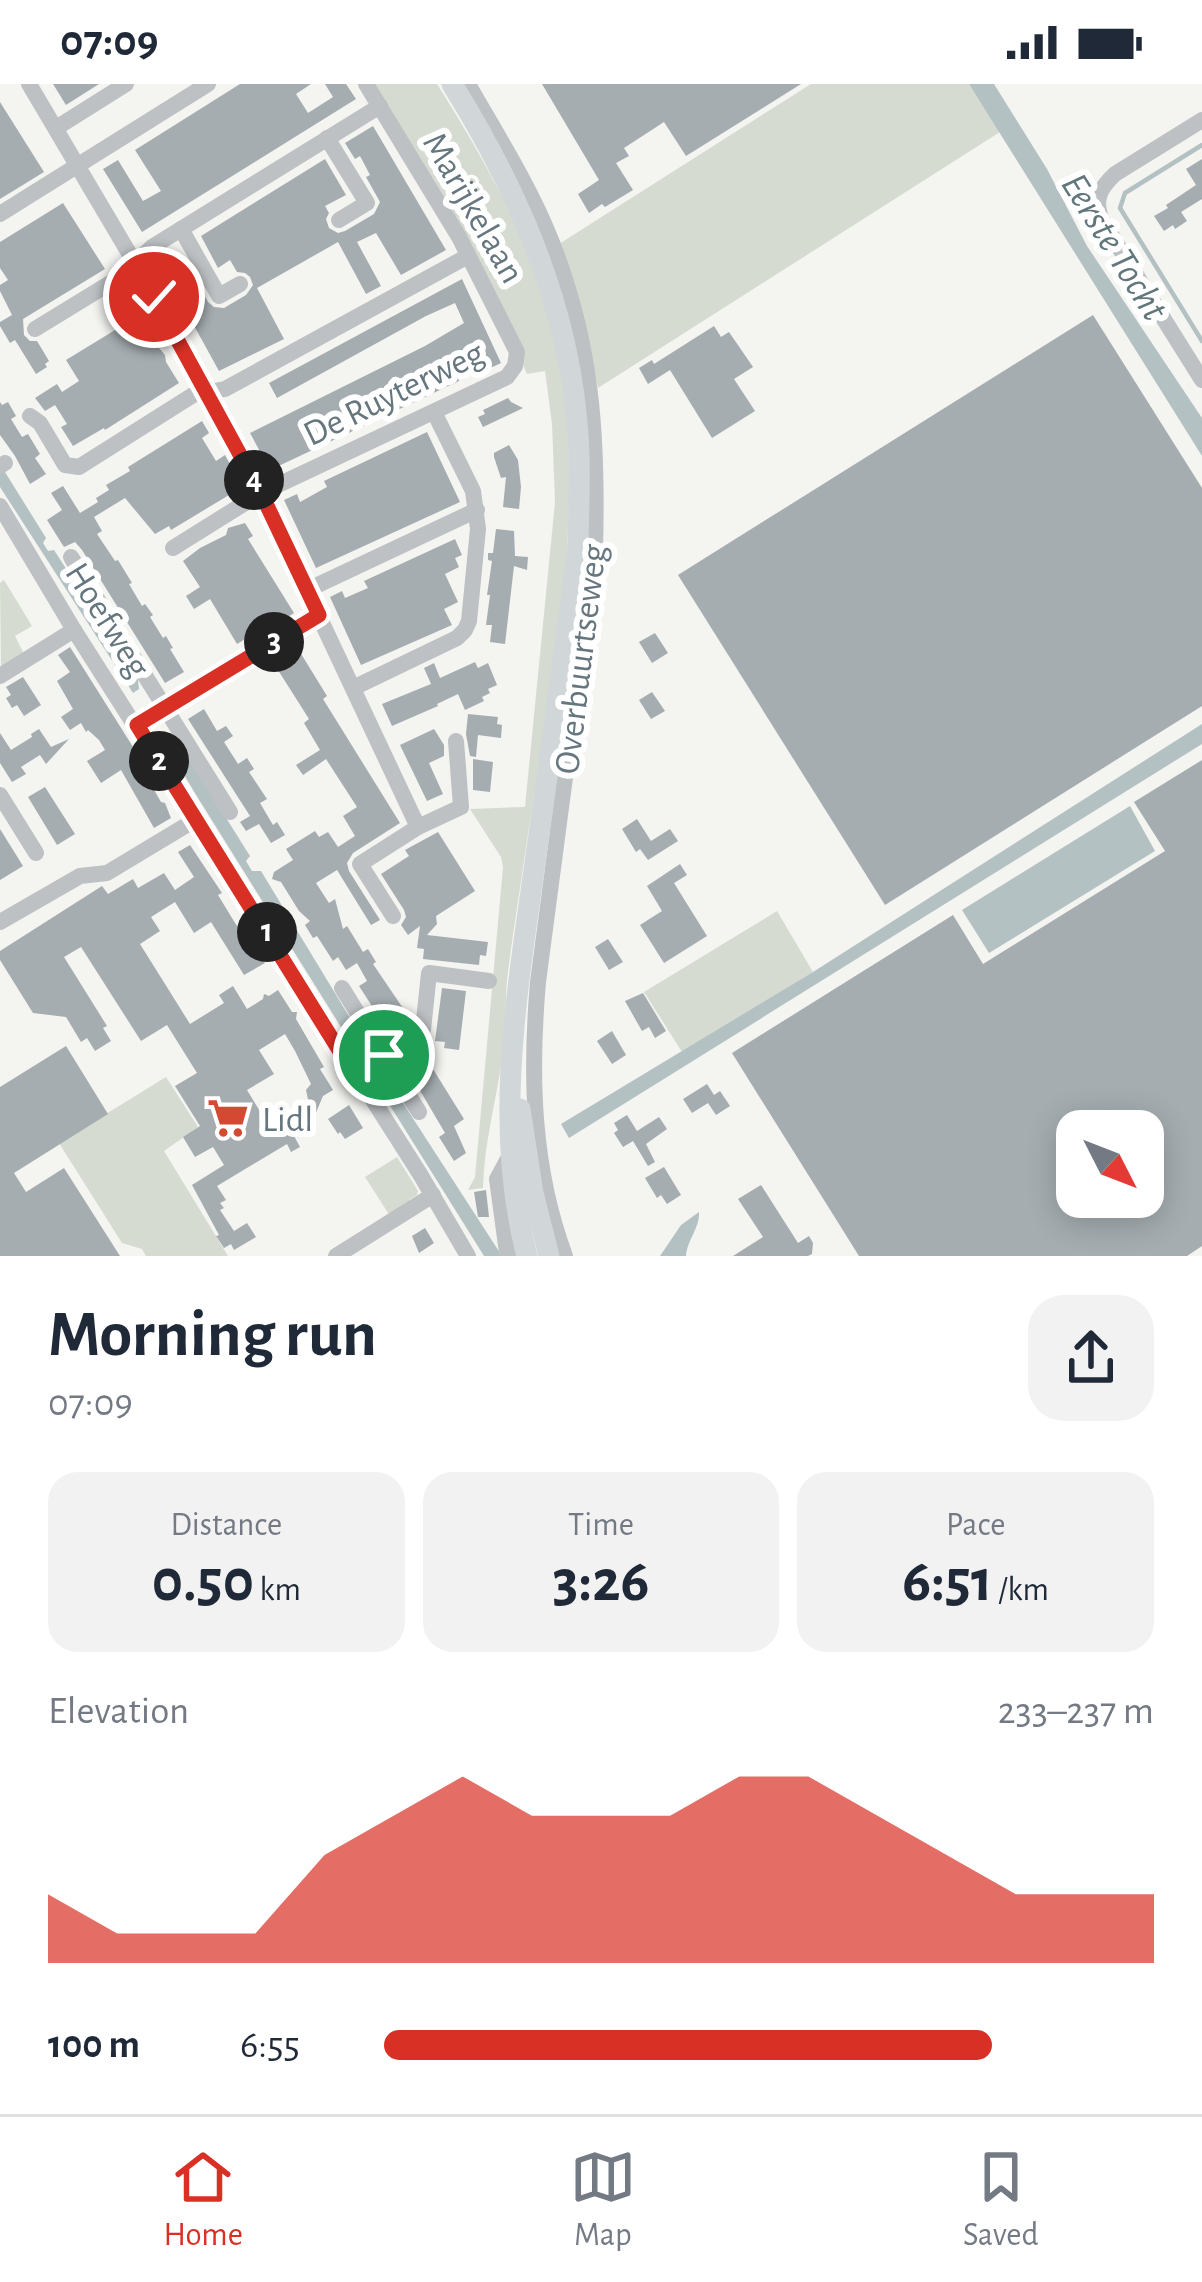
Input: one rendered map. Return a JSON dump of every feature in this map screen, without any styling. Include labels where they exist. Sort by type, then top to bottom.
[{"type":"main road","name":"Overbuurtseweg","points":[[452,84],[517,203],[546,276],[569,364],[580,471],[578,543],[518,985],[508,1119],[514,1196],[527,1256]]},
{"type":"main road","name":"Overbuurtseweg","points":[[514,1048],[526,1155],[549,1256]]},
{"type":"street","points":[[29,84],[79,164],[261,493],[418,827]]},
{"type":"street","points":[[56,128],[126,84]]},
{"type":"street","points":[[0,214],[208,84]]},
{"type":"street","name":"Marijkelaan","points":[[366,84],[469,256],[517,352],[515,366]]},
{"type":"street","name":"Overbuurtseweg","points":[[468,84],[550,239],[575,314],[595,419],[595,550],[533,1039],[532,1088],[540,1160],[565,1256]]},
{"type":"street","points":[[35,329],[136,265],[152,247],[380,106]]},
{"type":"street","points":[[1202,120],[1115,174],[1097,197],[1103,222],[1202,380]]},
{"type":"street","points":[[327,138],[367,203],[339,220]]},
{"type":"street","points":[[181,229],[218,296],[240,284]]},
{"type":"street","points":[[30,416],[65,465],[79,467],[193,395],[225,389],[469,256]]},
{"type":"street","name":"De Ruyterweg","points":[[173,548],[261,493],[507,377],[515,366]]},
{"type":"street","points":[[353,688],[457,638],[470,621],[477,510],[473,490],[434,412]]},
{"type":"street","name":"Hoefweg","points":[[0,506],[196,820],[370,1064],[419,1112]]},
{"type":"street","points":[[307,590],[477,510]]},
{"type":"street","name":"Hoefweg","points":[[71,557],[230,812]]},
{"type":"street","points":[[137,725],[319,615]]},
{"type":"street","points":[[0,676],[74,630]]},
{"type":"street","points":[[393,916],[360,864],[418,827],[461,807],[456,741]]},
{"type":"street","points":[[0,795],[36,853]]},
{"type":"street","points":[[0,922],[80,875],[107,873],[196,820]]},
{"type":"street","points":[[370,1064],[423,1030],[429,973],[489,981]]},
{"type":"street","name":"Hoefweg","points":[[342,988],[395,1144],[433,1195],[468,1256]]},
{"type":"street","name":"Overbuurtseweg","points":[[509,1157],[497,1178],[510,1256]]},
{"type":"street","points":[[336,1256],[433,1195]]},
{"type":"shaded area","points":[[372,84],[437,84],[486,166],[515,223],[548,312],[562,378],[568,446],[564,583],[509,964],[503,1053],[483,1188],[468,1190],[475,1177],[503,867],[470,809],[525,807],[555,502],[552,424],[545,371],[527,374],[499,307]]},
{"type":"shaded area","points":[[811,84],[969,84],[1000,132],[598,388],[584,320],[559,244]]},
{"type":"shaded area","points":[[969,84],[994,84],[1047,169],[1087,246],[1202,418],[1202,456]]},
{"type":"shaded area","points":[[0,464],[46,538],[43,543],[48,551],[54,550],[138,680],[139,689],[133,693],[0,487]]},
{"type":"shaded area","points":[[4,580],[32,626],[15,636],[24,654],[1,668],[0,583]]},
{"type":"shaded area","points":[[1202,724],[1202,744],[569,1138],[561,1124],[813,972]]},
{"type":"shaded area","points":[[166,745],[181,746],[250,856],[246,861],[252,871],[261,871],[502,1256],[484,1256],[198,798]]},
{"type":"shaded area","points":[[1130,806],[1155,851],[989,953],[962,910]]},
{"type":"shaded area","points":[[777,911],[813,972],[682,1052],[644,992]]},
{"type":"shaded area","points":[[166,1077],[198,1127],[164,1151],[228,1256],[146,1256],[142,1249],[122,1243],[59,1143]]},
{"type":"shaded area","points":[[397,1157],[418,1191],[409,1200],[411,1204],[390,1216],[365,1177]]},
{"type":"shaded area","points":[[699,1212],[686,1256],[660,1256],[681,1225]]},
{"type":"building","points":[[53,84],[99,84],[66,105]]},
{"type":"building","points":[[240,84],[311,84],[296,94],[308,113],[333,97],[325,84],[346,84],[356,99],[142,232],[103,169],[118,160],[143,201],[161,191],[135,150]]},
{"type":"building","points":[[542,84],[801,84],[686,156],[664,122],[624,148],[629,156],[616,163],[633,190],[589,213],[578,194],[599,180]]},
{"type":"building","points":[[0,102],[44,172],[0,199]]},
{"type":"building","points":[[373,126],[446,250],[401,275],[376,233],[357,242],[381,286],[366,294],[338,242],[257,288],[284,339],[219,371],[160,264],[180,253],[214,307],[224,308],[246,295],[253,285],[250,277],[237,272],[230,260],[218,268],[201,236],[325,159],[346,195],[325,206],[329,228],[345,231],[374,214],[380,202],[366,177],[370,175],[360,156],[355,159],[345,143]]},
{"type":"building","points":[[1202,159],[1202,199],[1181,212],[1187,221],[1164,231],[1154,216],[1196,185],[1186,169]]},
{"type":"building","points":[[63,203],[105,269],[23,319],[24,335],[37,341],[49,361],[36,374],[0,326],[12,315],[0,291],[8,280],[0,268],[0,242]]},
{"type":"building","points":[[462,279],[501,363],[486,370],[483,363],[457,376],[459,381],[270,470],[250,433],[464,323],[455,303],[277,398],[269,383]]},
{"type":"building","points":[[1093,315],[1202,488],[1202,706],[885,905],[678,575]]},
{"type":"building","points":[[138,316],[179,383],[73,446],[55,405],[45,411],[35,398],[57,384],[62,392],[79,381],[66,360]]},
{"type":"building","points":[[714,326],[721,337],[729,332],[753,367],[734,379],[755,411],[712,438],[670,370],[648,384],[639,368],[652,360],[654,364]]},
{"type":"building","points":[[508,398],[523,408],[483,427],[478,417],[485,414],[483,410]]},
{"type":"building","points":[[0,402],[8,402],[22,437],[28,434],[40,454],[35,458],[46,474],[30,484],[0,435]]},
{"type":"building","points":[[202,421],[209,433],[202,438],[216,461],[225,455],[237,477],[228,482],[234,492],[171,530],[169,526],[155,534],[125,498],[94,517],[102,531],[97,534],[118,560],[142,606],[153,615],[184,672],[165,683],[82,550],[75,542],[64,547],[47,520],[62,510],[51,493],[63,486],[80,513],[98,502],[96,498],[109,490],[106,485],[130,471],[128,467]]},
{"type":"building","points":[[427,432],[460,502],[316,568],[284,500],[297,494],[300,502],[327,487],[324,481]]},
{"type":"building","points":[[509,445],[518,460],[519,509],[503,507],[506,477],[501,478],[494,457]]},
{"type":"building","points":[[245,523],[253,536],[248,539],[294,613],[283,620],[278,613],[237,644],[210,599],[194,609],[186,596],[200,587],[183,561],[226,535],[228,528]]},
{"type":"building","points":[[496,529],[514,531],[515,556],[528,557],[527,570],[514,566],[505,644],[490,642],[492,625],[486,625],[492,561],[488,553],[493,553]]},
{"type":"building","points":[[455,539],[462,555],[455,558],[459,567],[445,574],[458,602],[444,609],[452,625],[361,665],[330,597],[342,591],[345,598],[368,588],[364,581]]},
{"type":"building","points":[[655,633],[668,653],[652,663],[639,642]]},
{"type":"building","points":[[295,644],[327,696],[323,699],[400,823],[353,853],[347,863],[380,920],[371,925],[337,870],[316,883],[329,903],[335,899],[343,929],[347,926],[363,952],[368,949],[411,1020],[390,1034],[359,986],[367,981],[357,963],[346,970],[338,957],[333,961],[317,936],[313,938],[305,925],[310,921],[281,882],[272,879],[274,872],[293,860],[286,849],[315,831],[319,837],[328,832],[338,847],[355,836],[343,816],[357,807],[326,759],[303,775],[296,765],[320,750],[304,723],[309,719],[271,659]]},
{"type":"building","points":[[70,647],[165,803],[171,818],[154,828],[121,770],[101,783],[87,761],[105,750],[99,740],[81,723],[70,730],[61,717],[73,709],[57,681],[70,672],[58,655]]},
{"type":"building","points":[[475,662],[478,668],[488,663],[497,685],[488,689],[484,701],[465,710],[458,694],[392,726],[382,704],[431,684],[424,668],[434,663],[440,678]]},
{"type":"building","points":[[23,677],[41,705],[24,716],[6,698],[11,695],[6,687]]},
{"type":"building","points":[[652,692],[665,711],[651,719],[639,700]]},
{"type":"building","points":[[204,709],[217,731],[226,726],[233,736],[224,742],[238,764],[247,758],[254,769],[249,772],[267,799],[260,803],[285,835],[271,843],[259,824],[246,831],[240,822],[250,816],[188,719]]},
{"type":"building","points":[[468,714],[498,717],[497,724],[502,725],[501,738],[478,735],[476,757],[470,756]]},
{"type":"building","points":[[39,729],[51,747],[69,739],[46,764],[40,755],[21,767],[26,774],[12,782],[0,763],[0,733],[11,750]]},
{"type":"building","points":[[434,729],[444,745],[444,756],[429,763],[443,794],[427,801],[400,745]]},
{"type":"building","points":[[473,759],[493,762],[490,792],[473,790]]},
{"type":"building","points":[[1202,760],[1202,1246],[1187,1256],[859,1256],[732,1053],[953,915],[983,964],[1165,851],[1134,802]]},
{"type":"building","points":[[45,787],[75,834],[57,845],[28,797]]},
{"type":"building","points":[[637,819],[651,841],[670,829],[678,841],[648,860],[640,849],[636,852],[622,829]]},
{"type":"building","points":[[0,829],[23,866],[0,880]]},
{"type":"building","points":[[438,832],[475,891],[436,916],[437,924],[427,935],[488,942],[479,965],[423,959],[424,949],[417,948],[420,926],[408,935],[401,925],[404,910],[381,874],[409,856],[405,850]]},
{"type":"building","points":[[190,845],[222,893],[218,895],[232,918],[265,963],[244,975],[211,922],[194,933],[175,902],[151,917],[160,931],[140,944],[190,1024],[224,1003],[219,995],[233,986],[247,1009],[264,994],[278,990],[292,1012],[297,1012],[296,1019],[333,1090],[323,1096],[312,1122],[310,1111],[298,1118],[294,1106],[309,1104],[306,1090],[311,1084],[295,1051],[285,1034],[259,1050],[274,1074],[247,1090],[274,1134],[294,1122],[300,1147],[291,1152],[287,1144],[217,1186],[226,1200],[220,1203],[224,1208],[220,1210],[234,1231],[247,1223],[256,1237],[234,1250],[231,1244],[224,1248],[216,1236],[192,1185],[224,1165],[213,1147],[195,1157],[183,1137],[200,1126],[175,1086],[197,1073],[167,1025],[141,1041],[81,947],[64,957],[107,1026],[103,1028],[111,1041],[95,1051],[87,1038],[81,1042],[66,1017],[33,1013],[0,960],[0,951],[102,886],[108,894],[133,879],[138,888],[164,873],[175,890],[194,877],[178,852]]},
{"type":"building","points":[[680,864],[687,875],[674,883],[707,936],[664,963],[640,925],[662,911],[647,886]]},
{"type":"building","points":[[608,939],[623,962],[609,970],[595,947]]},
{"type":"building","points":[[442,988],[466,991],[459,1050],[435,1041]]},
{"type":"building","points":[[643,993],[666,1031],[655,1038],[649,1027],[642,1031],[625,1001]]},
{"type":"building","points":[[612,1031],[626,1055],[612,1064],[597,1041]]},
{"type":"building","points":[[66,1046],[108,1114],[14,1173],[26,1192],[64,1168],[120,1256],[0,1256],[0,1087]]},
{"type":"building","points":[[423,1053],[464,1119],[454,1126],[466,1153],[454,1161],[439,1137],[445,1133],[408,1070],[414,1066],[411,1061]]},
{"type":"building","points":[[707,1084],[714,1095],[720,1091],[730,1106],[716,1115],[708,1103],[692,1113],[683,1099]]},
{"type":"building","points":[[349,1105],[363,1128],[345,1139],[328,1119]]},
{"type":"building","points":[[627,1115],[637,1131],[659,1117],[667,1129],[646,1144],[655,1162],[648,1166],[633,1141],[623,1147],[614,1133],[618,1130],[614,1123]]},
{"type":"building","points":[[664,1167],[681,1195],[667,1204],[661,1195],[657,1198],[645,1178]]},
{"type":"building","points":[[761,1185],[798,1243],[809,1236],[812,1254],[733,1256],[763,1237],[738,1199]]},
{"type":"building","points":[[486,1190],[489,1217],[478,1217],[474,1192]]},
{"type":"building","points":[[425,1228],[434,1243],[419,1253],[412,1236]]},
{"type":"waterway","name":"Eerste Tocht","points":[[1202,145],[1125,193],[1120,208],[1202,341]]},
{"type":"place","name":"Lidl","points":[[228,1118]]},
{"type":"route","points":[[154,297],[261,493],[319,615],[137,725],[354,1074],[384,1055]]}]
